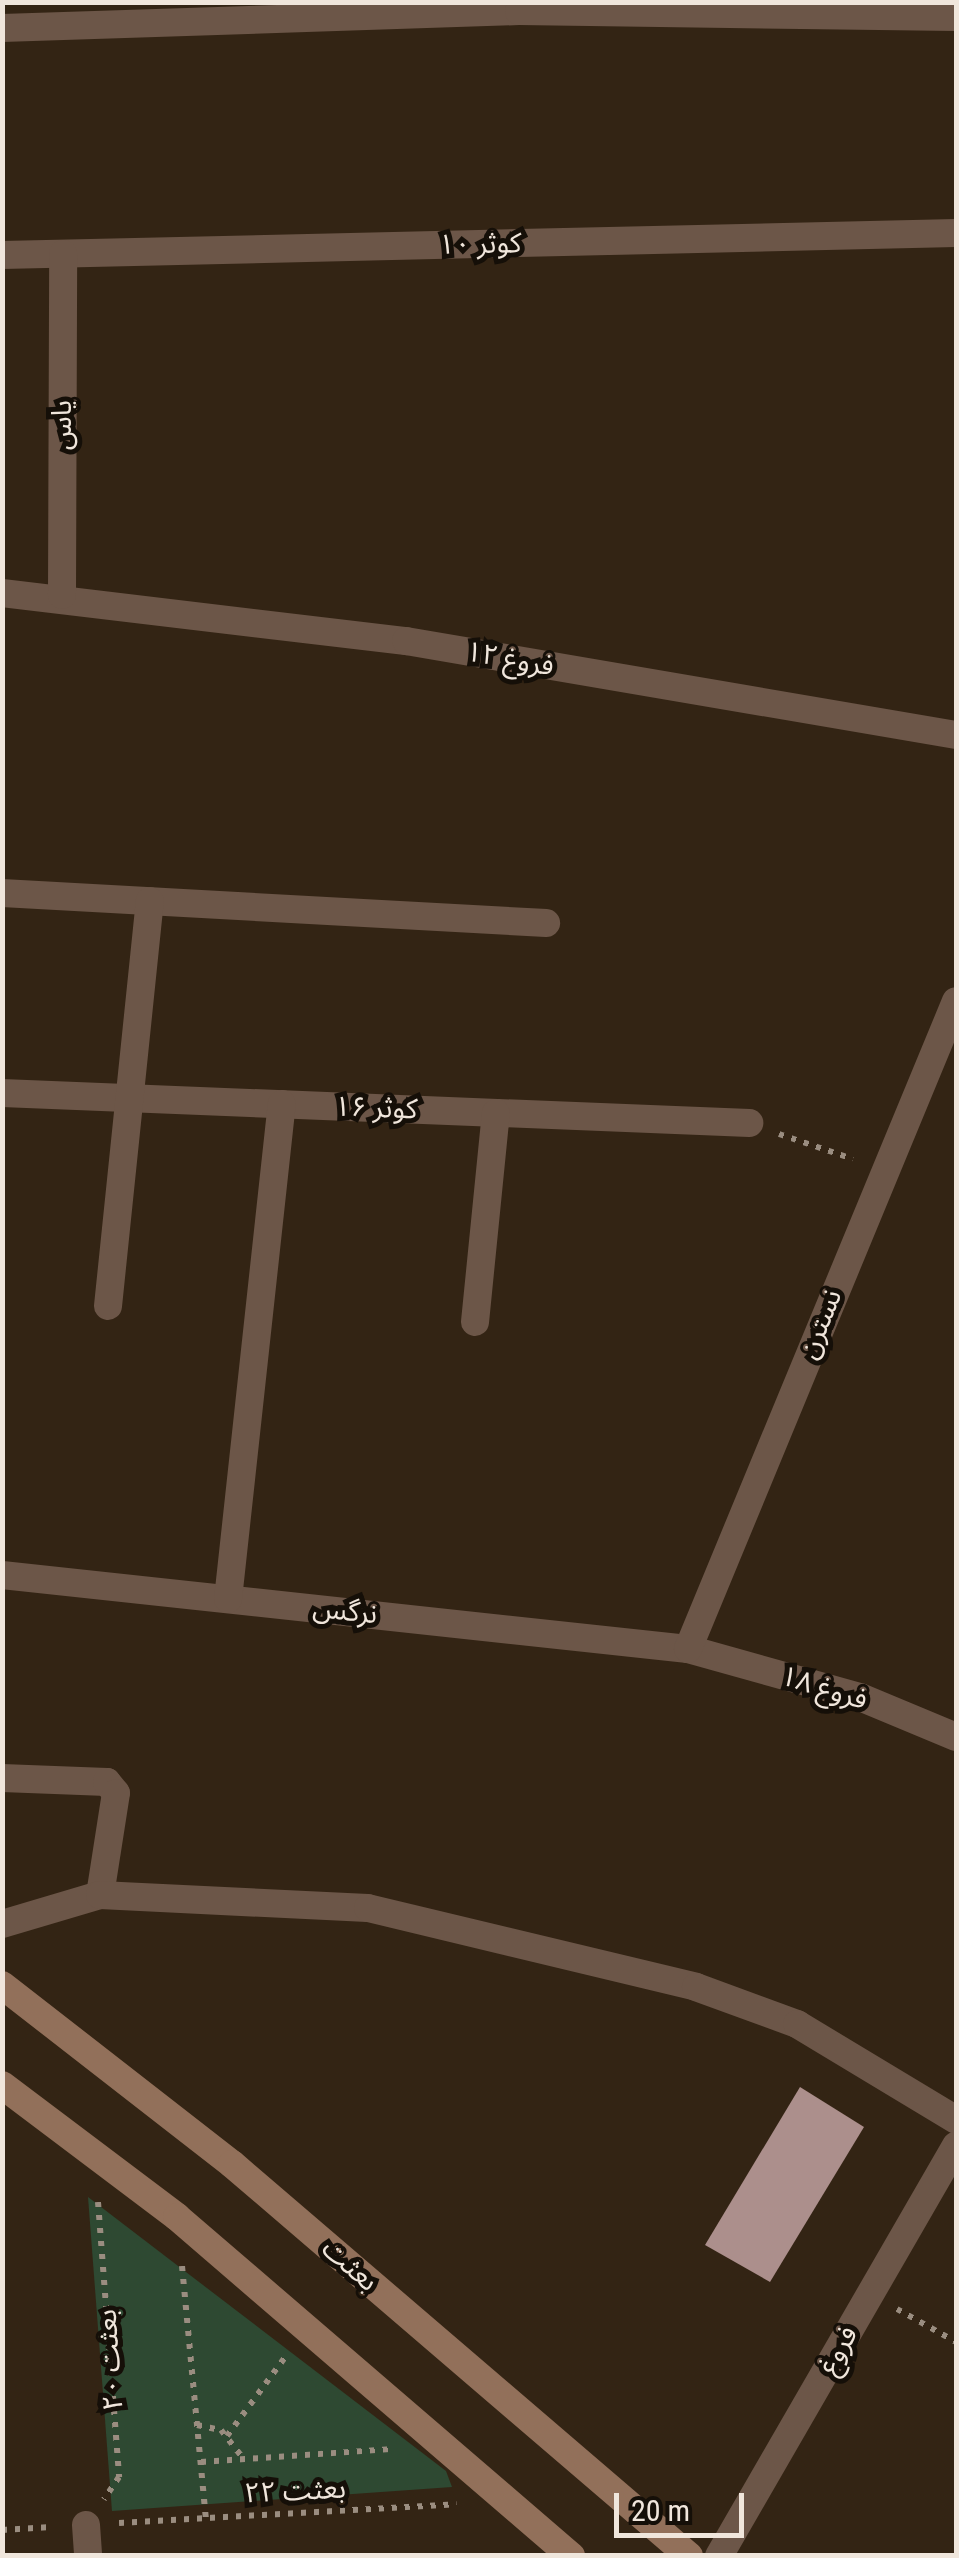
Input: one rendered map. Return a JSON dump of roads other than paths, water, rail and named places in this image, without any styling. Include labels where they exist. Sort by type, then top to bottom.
[{"type":"main road","name":"بعثت","points":[[2,1985],[232,2164],[689,2556]]},
{"type":"main road","points":[[2,2085],[177,2217],[571,2556]]},
{"type":"street","points":[[2,28],[519,7],[956,18]]},
{"type":"street","name":"کوثر ۱۰","points":[[2,255],[956,233]]},
{"type":"street","name":"یاس","points":[[62,595],[63,254]]},
{"type":"street","name":"فروغ ۱۲","points":[[2,593],[62,595],[406,641],[956,735]]},
{"type":"street","points":[[2,892],[546,923]]},
{"type":"street","points":[[108,1306],[126,1098],[150,900]]},
{"type":"street","name":"نسترن","points":[[688,1648],[882,1169],[956,1006]]},
{"type":"street","name":"کوثر ۱۶","points":[[2,1093],[748,1123]]},
{"type":"street","points":[[228,1599],[282,1104]]},
{"type":"street","points":[[475,1322],[496,1113]]},
{"type":"street","name":"نرگس","points":[[2,1574],[688,1648]]},
{"type":"street","name":"فروغ ۱۸","points":[[688,1648],[860,1697],[956,1737]]},
{"type":"street","points":[[2,1778],[107,1782],[116,1793],[100,1895]]},
{"type":"street","points":[[2,1924],[100,1895],[368,1908],[696,1987],[797,2024],[956,2120]]},
{"type":"street","name":"فروغ","points":[[718,2556],[956,2145]]},
{"type":"street","points":[[86,2525],[88,2556]]}]
